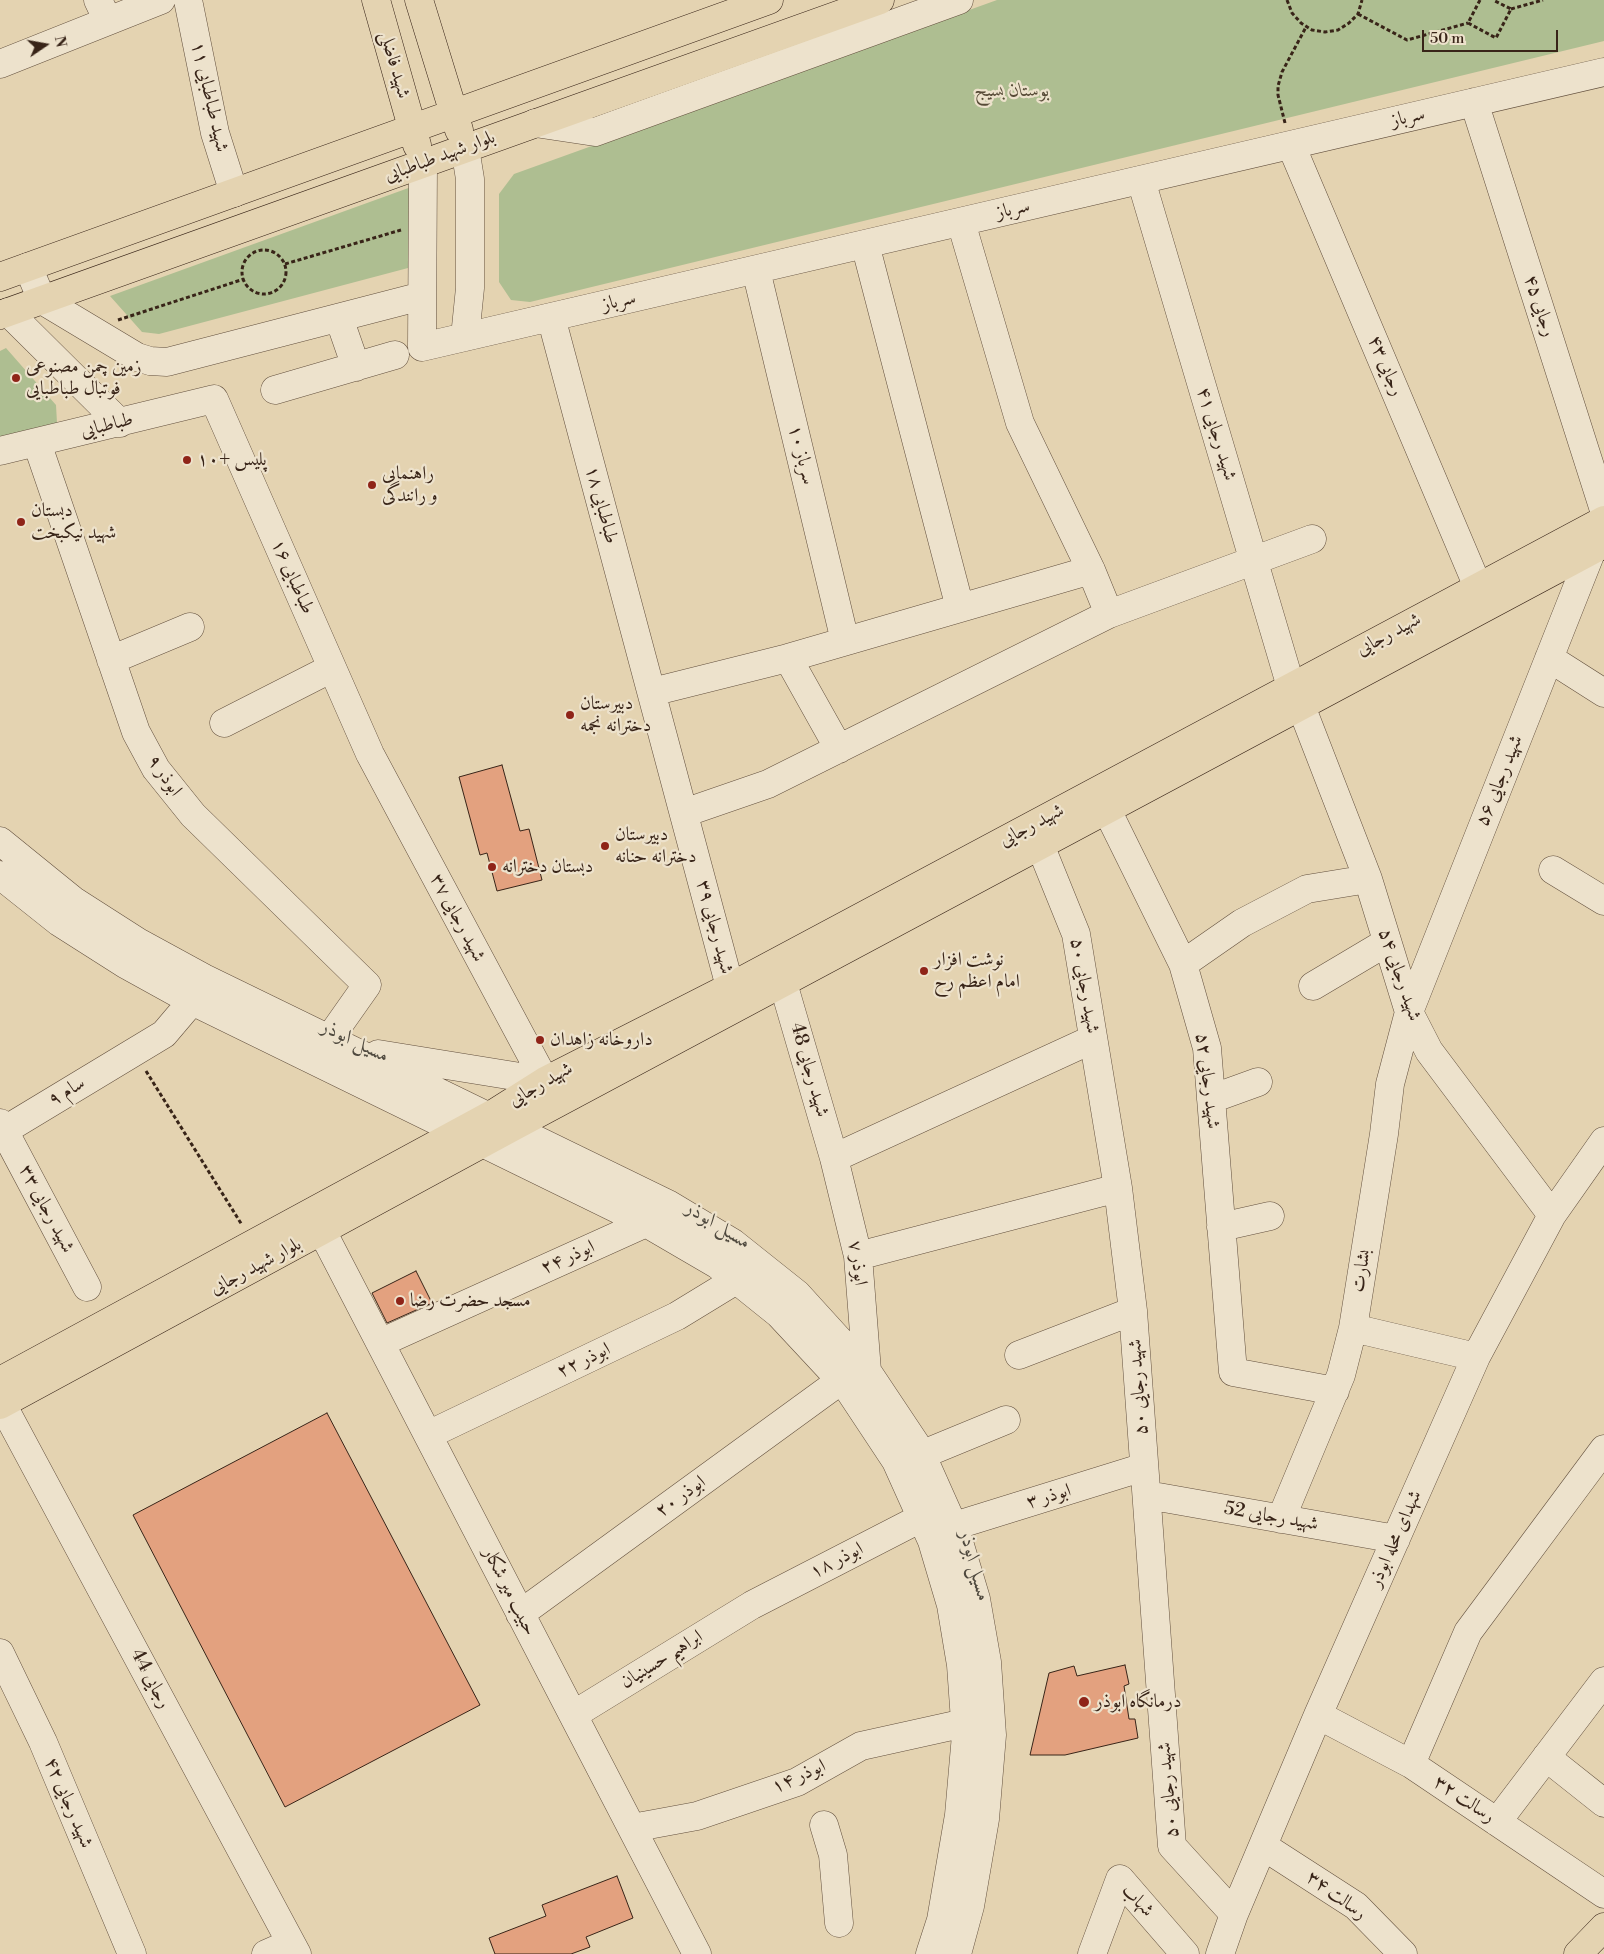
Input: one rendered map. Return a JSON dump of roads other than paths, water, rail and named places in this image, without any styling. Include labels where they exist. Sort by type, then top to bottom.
[{"type":"main road","name":"شهید فاضلی","points":[[376,0],[423,163]]},
{"type":"main road","points":[[419,0],[465,148]]},
{"type":"main road","name":"بلوار شهید طباطبایی","points":[[0,277],[769,0]]},
{"type":"main road","name":"بلوار شهید طباطبایی","points":[[3,307],[42,300],[880,0]]},
{"type":"main road","name":"شهید رجایی","points":[[472,1138],[500,1122],[783,983],[1107,810],[1478,587],[1604,520]]},
{"type":"main road","name":"شهید رجایی","points":[[500,1122],[544,1081],[1296,697],[1598,547]]},
{"type":"main road","name":"بلوار شهید رجایی","points":[[1,1396],[322,1231],[472,1138]]},
{"type":"main road","name":"بلوار شهید رجایی","points":[[1,1396],[253,1244],[472,1138]]},
{"type":"main road","points":[[1578,1954],[1604,1927]]},
{"type":"street","points":[[0,64],[103,11],[161,0]]},
{"type":"street","name":"شهید طباطبایی ۱۱","points":[[188,0],[215,132],[234,193]]},
{"type":"street","points":[[535,123],[595,132],[959,0]]},
{"type":"street","name":"سرباز","points":[[422,296],[422,347],[1604,72]]},
{"type":"street","name":"رجایی ۴۵","points":[[1474,102],[1604,510]]},
{"type":"street","name":"رجایی ۴۳","points":[[1291,145],[1478,587]]},
{"type":"street","points":[[465,148],[470,179],[470,288],[465,337]]},
{"type":"street","points":[[28,267],[42,300],[137,357],[150,361],[167,362],[339,318],[422,296],[423,163]]},
{"type":"street","name":"شهید رجایی ۴۱","points":[[1141,180],[1296,697]]},
{"type":"street","points":[[961,222],[1020,423],[1091,570],[1109,614]]},
{"type":"street","points":[[865,244],[960,608]]},
{"type":"street","name":"سرباز ۱۰","points":[[756,270],[846,641]]},
{"type":"street","points":[[3,307],[120,423]]},
{"type":"street","points":[[339,318],[356,367]]},
{"type":"street","name":"طباطبایی ۱۸","points":[[551,318],[652,692]]},
{"type":"street","points":[[275,390],[395,355]]},
{"type":"street","name":"طباطبایی","points":[[0,451],[214,399]]},
{"type":"street","name":"طباطبایی ۱۶","points":[[214,399],[370,754]]},
{"type":"street","name":"ابوذر ۹","points":[[38,443],[136,732],[156,769],[193,815],[367,985],[340,1044]]},
{"type":"street","points":[[684,813],[768,784],[1109,614],[1312,539]]},
{"type":"street","name":"شهید رجایی ۵۶","points":[[1409,1012],[1550,658],[1598,547]]},
{"type":"street","points":[[652,692],[788,658],[1091,570]]},
{"type":"street","points":[[111,660],[190,627]]},
{"type":"street","points":[[788,658],[839,749]]},
{"type":"street","points":[[1550,658],[1604,693]]},
{"type":"street","points":[[224,723],[332,668]]},
{"type":"street","name":"شهید رجایی ۳۹","points":[[652,692],[730,987]]},
{"type":"street","name":"شهید رجایی ۵۴","points":[[1296,697],[1368,879],[1409,1012],[1429,1051],[1552,1215]]},
{"type":"street","name":"شهید رجایی ۳۷","points":[[370,754],[544,1081]]},
{"type":"street","name":"شهید رجایی ۵۲","points":[[1107,810],[1183,964],[1207,1048],[1233,1372],[1335,1392]]},
{"type":"street","points":[[0,841],[74,901],[138,942],[204,978],[668,1204],[733,1244],[797,1294],[867,1371],[922,1455],[954,1526],[976,1600],[987,1662],[992,1735],[985,1819],[970,1906],[957,1954]]},
{"type":"street","name":"شهید رجایی ۵۰","points":[[1040,845],[1076,934],[1118,1188],[1133,1311],[1172,1846],[1234,1914]]},
{"type":"street","points":[[1553,870],[1604,900]]},
{"type":"street","points":[[0,876],[59,922],[125,964],[192,1001],[646,1223],[718,1265],[779,1314],[840,1380],[896,1462],[932,1541],[951,1606],[961,1665],[966,1735],[959,1816],[941,1920],[930,1954]]},
{"type":"street","points":[[1183,964],[1242,924],[1307,889],[1368,879]]},
{"type":"street","points":[[1312,986],[1387,942]]},
{"type":"street","name":"شهید رجایی 48","points":[[783,983],[834,1158]]},
{"type":"street","name":"سام ۹","points":[[2,1129],[164,1034],[192,1001]]},
{"type":"street","name":"بشارت","points":[[1281,1519],[1341,1376],[1352,1328],[1390,1084],[1409,1012]]},
{"type":"street","points":[[834,1158],[1093,1039]]},
{"type":"street","points":[[340,1044],[544,1081]]},
{"type":"street","points":[[1211,1099],[1258,1082]]},
{"type":"street","name":"شهید رجایی ۳۳","points":[[2,1129],[87,1287]]},
{"type":"street","name":"شهدای محله ابوذر","points":[[1220,1954],[1234,1914],[1318,1715],[1476,1358],[1552,1215],[1600,1157]]},
{"type":"street","name":"ابوذر ۷","points":[[834,1158],[858,1256],[867,1371]]},
{"type":"street","points":[[858,1256],[1118,1188]]},
{"type":"street","points":[[1221,1227],[1270,1216]]},
{"type":"street","name":"ابوذر ۲۴","points":[[380,1343],[646,1223]]},
{"type":"street","name":"حبیب میر شکار","points":[[322,1231],[697,1954]]},
{"type":"street","name":"ابوذر ۲۲","points":[[428,1436],[677,1316],[736,1280]]},
{"type":"street","points":[[1019,1355],[1133,1311]]},
{"type":"street","points":[[1352,1328],[1476,1358]]},
{"type":"street","name":"ابوذر ۲۰","points":[[520,1614],[840,1380]]},
{"type":"street","name":"رجایی 44","points":[[1,1396],[294,1949]]},
{"type":"street","points":[[922,1455],[1006,1420]]},
{"type":"street","points":[[1411,1764],[1468,1632],[1604,1449]]},
{"type":"street","name":"ابوذر ۳","points":[[954,1526],[1144,1468]]},
{"type":"street","name":"شهید رجایی 52","points":[[1147,1496],[1396,1539]]},
{"type":"street","name":"ابوذر ۱۸","points":[[752,1605],[921,1518]]},
{"type":"street","name":"ابراهیم حسینیان","points":[[573,1714],[752,1605]]},
{"type":"street","name":"شهید رجایی ۴۲","points":[[0,1654],[43,1742],[132,1954]]},
{"type":"street","points":[[1497,1822],[1604,1680]]},
{"type":"street","name":"رسالت ۳۲","points":[[1318,1715],[1411,1764],[1604,1894]]},
{"type":"street","name":"ابوذر ۱۴","points":[[632,1828],[697,1816],[797,1782],[861,1746],[965,1723]]},
{"type":"street","points":[[1546,1757],[1604,1804]]},
{"type":"street","points":[[824,1825],[833,1855],[840,1923]]},
{"type":"street","name":"رسالت ۳۴","points":[[1263,1846],[1356,1906],[1403,1954]]},
{"type":"street","name":"شهاب","points":[[1092,1954],[1120,1879],[1185,1954]]},
{"type":"street","points":[[266,1954],[294,1949]]},
{"type":"place","name":"زمین چمن مصنوعی فوتبال طباطبایی","points":[[16,378]]},
{"type":"place","name":"پلیس +۱۰","points":[[187,460]]},
{"type":"place","name":"راهنمایی و رانندگی","points":[[372,485]]},
{"type":"place","name":"دبستان شهید نیکبخت","points":[[21,522]]},
{"type":"place","name":"دبیرستان دخترانه نجمه","points":[[570,715]]},
{"type":"place","name":"دبیرستان دخترانه حنانه","points":[[605,846]]},
{"type":"place","name":"دبستان دخترانه","points":[[492,867]]},
{"type":"place","name":"نوشت افزار امام اعظم رح","points":[[924,971]]},
{"type":"place","name":"داروخانه زاهدان","points":[[540,1040]]},
{"type":"place","name":"مسجد حضرت رضا","points":[[400,1301]]},
{"type":"place","name":"درمانگاه ابوذر","points":[[1084,1702]]},
{"type":"park label","name":"بوستان بسیج","points":[[1012,91]]},
{"type":"water label","name":"مسیل ابوذر","points":[[355,1042]]},
{"type":"water label","name":"مسیل ابوذر","points":[[718,1226]]},
{"type":"water label","name":"مسیل ابوذر","points":[[974,1566]]}]
